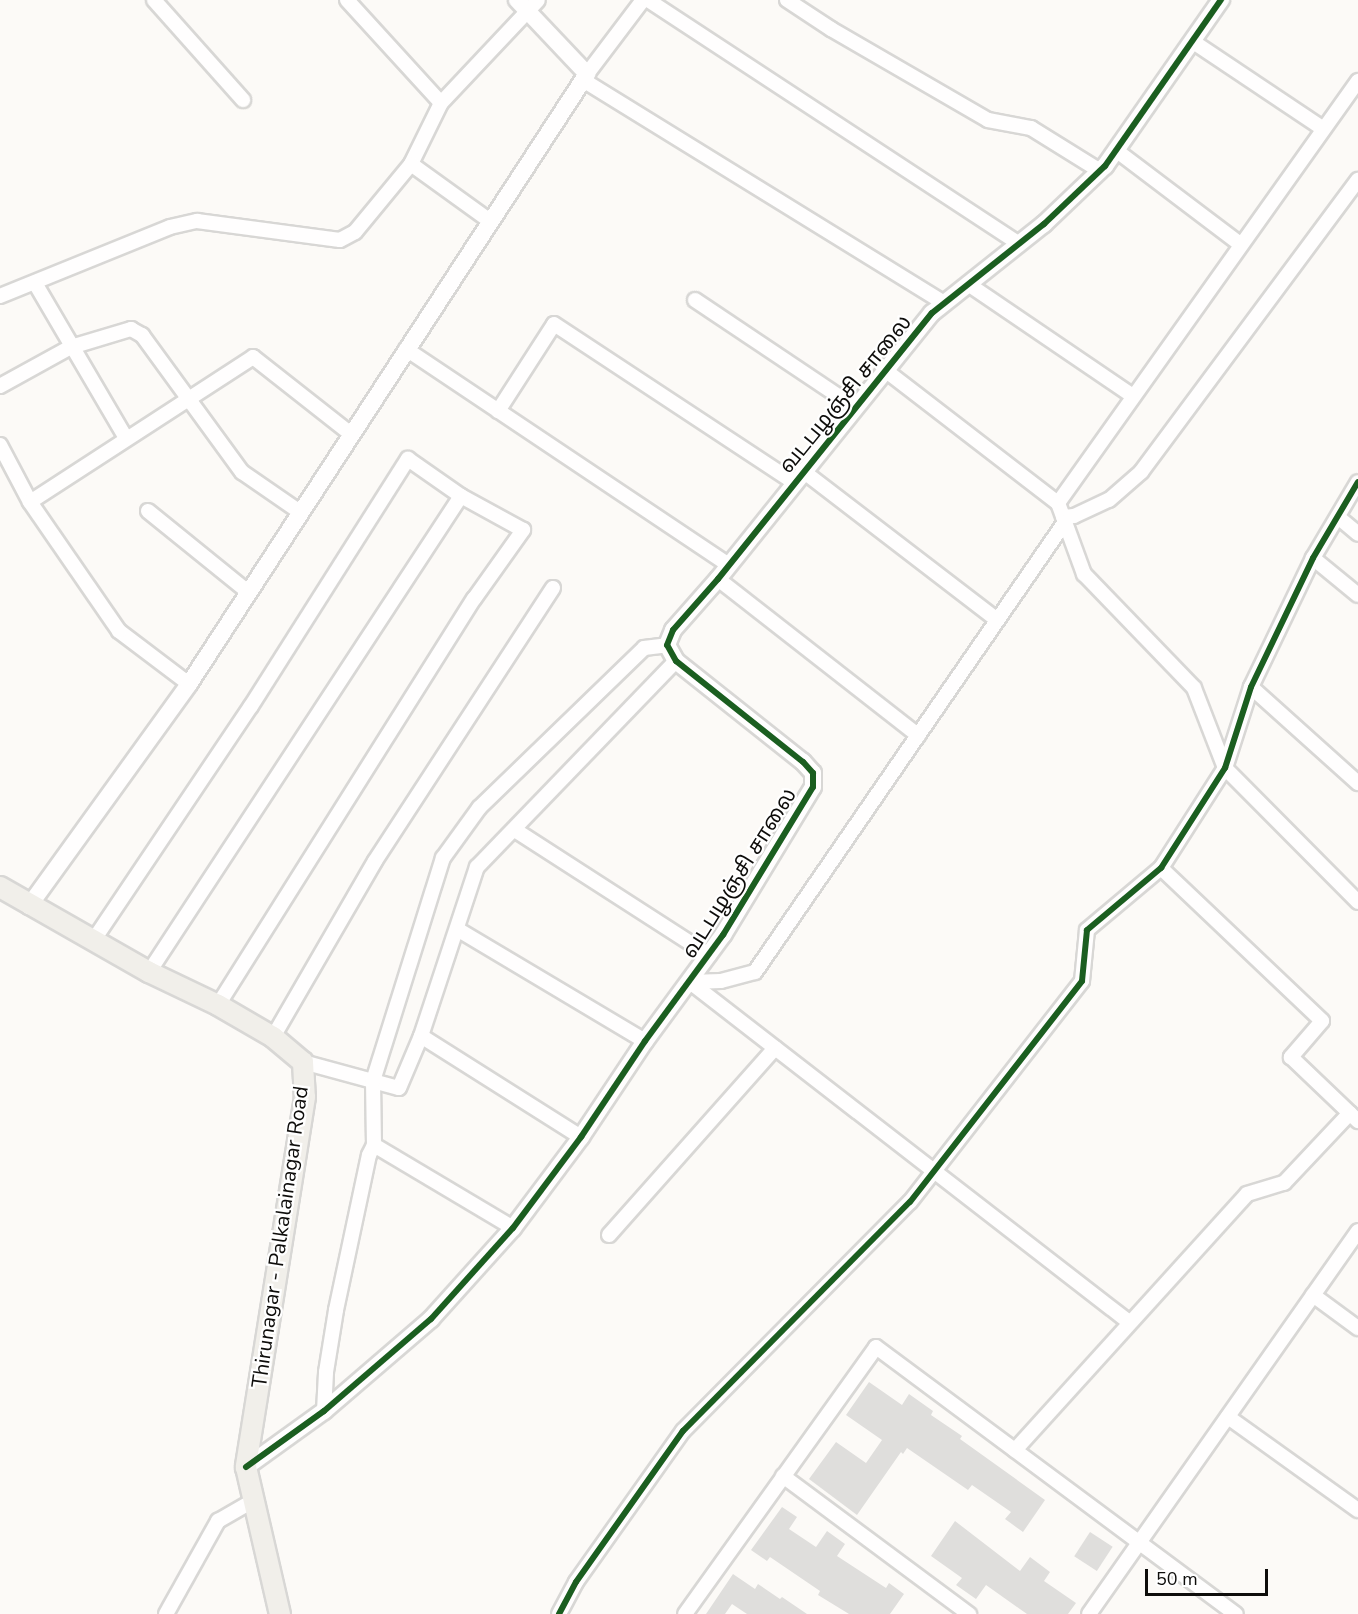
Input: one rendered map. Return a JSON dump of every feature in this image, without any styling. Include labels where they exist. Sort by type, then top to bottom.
[{"type":"main road","name":"Thirunagar - Palkalainagar Road","points":[[0,887],[29,906],[149,972],[218,1005],[273,1038],[303,1062],[305,1097],[246,1467],[252,1501],[280,1614]]},
{"type":"street","points":[[154,0],[243,100]]},
{"type":"street","points":[[347,0],[441,102]]},
{"type":"street","points":[[29,906],[189,684],[585,77],[646,0],[1019,243]]},
{"type":"street","points":[[787,0],[831,29],[988,120],[1031,128],[1100,171]]},
{"type":"street","name":"வடபழஞ்சி சாலை","points":[[246,1467],[324,1412],[431,1319],[513,1228],[581,1137],[645,1041],[709,955],[813,787],[813,773],[803,762],[676,661],[667,645],[674,630],[729,566],[932,313],[1019,243],[1100,171],[1117,151],[1221,0]]},
{"type":"street","points":[[0,297],[170,227],[197,221],[340,240],[355,232],[411,164],[441,102],[528,4],[585,77],[944,303]]},
{"type":"street","points":[[1192,41],[1322,128]]},
{"type":"street","points":[[1058,503],[1322,128],[1358,81]]},
{"type":"street","points":[[1117,151],[1240,244]]},
{"type":"street","points":[[411,164],[490,221]]},
{"type":"street","points":[[690,982],[721,981],[755,972],[997,621],[1064,519],[1109,500],[1141,472],[1358,180]]},
{"type":"street","points":[[35,282],[126,438]]},
{"type":"street","points":[[968,284],[1133,396]]},
{"type":"street","points":[[695,300],[855,407]]},
{"type":"street","points":[[498,411],[554,324],[799,477],[997,621]]},
{"type":"street","points":[[0,386],[71,347],[131,329],[142,335],[190,397],[242,472],[300,512]]},
{"type":"street","points":[[406,349],[729,566]]},
{"type":"street","points":[[30,502],[253,357],[351,434]]},
{"type":"street","points":[[885,370],[1058,503],[1084,574],[1194,688],[1225,768],[1358,902]]},
{"type":"street","points":[[0,444],[30,502],[119,631],[189,684]]},
{"type":"street","points":[[93,941],[251,706],[408,459],[461,496],[523,530],[474,599],[218,1005]]},
{"type":"street","points":[[559,1614],[576,1582],[683,1431],[910,1202],[1082,981],[1087,930],[1161,868],[1225,768],[1251,687],[1313,558],[1358,482]]},
{"type":"street","points":[[149,972],[461,496]]},
{"type":"street","points":[[148,511],[248,592]]},
{"type":"street","points":[[1338,517],[1358,534]]},
{"type":"street","points":[[1313,558],[1358,595]]},
{"type":"street","points":[[718,579],[918,735]]},
{"type":"street","points":[[273,1038],[375,861],[553,588]]},
{"type":"street","points":[[324,1412],[336,1310],[369,1155],[374,1145],[373,1081],[443,858],[480,808],[644,648],[667,645]]},
{"type":"street","points":[[303,1062],[399,1088],[421,1035],[477,867],[676,661]]},
{"type":"street","points":[[1251,687],[1358,783]]},
{"type":"street","points":[[514,830],[709,955]]},
{"type":"street","points":[[1016,1450],[1129,1322],[1247,1194],[1284,1183],[1354,1117],[1291,1057],[1322,1021],[1161,868]]},
{"type":"street","points":[[457,928],[645,1041]]},
{"type":"street","points":[[690,982],[1129,1322]]},
{"type":"street","points":[[421,1035],[581,1137]]},
{"type":"street","points":[[609,1234],[775,1048]]},
{"type":"street","points":[[374,1145],[513,1228]]},
{"type":"street","points":[[1089,1614],[1358,1231]]},
{"type":"street","points":[[1313,1295],[1358,1328]]},
{"type":"street","points":[[685,1614],[876,1347],[1236,1614]]},
{"type":"street","points":[[1228,1417],[1358,1510]]},
{"type":"street","points":[[783,1476],[969,1614]]},
{"type":"street","points":[[166,1614],[218,1521],[252,1501]]},
{"type":"building","points":[[869,1382],[902,1405],[909,1394],[933,1411],[931,1415],[962,1436],[960,1439],[1045,1500],[1023,1532],[1005,1519],[1011,1512],[972,1485],[968,1490],[907,1448],[903,1454],[901,1452],[857,1515],[809,1479],[836,1442],[866,1463],[882,1440],[846,1415]]},
{"type":"building","points":[[782,1507],[797,1517],[789,1529],[816,1547],[827,1531],[845,1544],[837,1556],[886,1588],[889,1583],[904,1594],[890,1614],[849,1614],[818,1595],[820,1591],[770,1557],[767,1561],[751,1550]]},
{"type":"building","points":[[955,1521],[1020,1571],[1030,1557],[1050,1572],[1044,1581],[1076,1603],[1068,1614],[1027,1614],[986,1585],[976,1599],[956,1585],[962,1578],[931,1556]]},
{"type":"building","points":[[1090,1532],[1113,1547],[1097,1571],[1074,1556]]},
{"type":"building","points":[[733,1574],[755,1589],[758,1584],[807,1614],[747,1614],[732,1604],[725,1614],[706,1614]]},
{"type":"cycle path","points":[[246,1467],[324,1411],[431,1319],[513,1228],[581,1137],[645,1041],[723,935],[813,787],[813,773],[803,762],[676,661],[667,645],[673,630],[718,579],[932,313],[1044,224],[1105,166],[1221,0]]},
{"type":"cycle path","points":[[559,1614],[576,1582],[683,1431],[910,1202],[1082,981],[1087,930],[1161,868],[1225,768],[1251,687],[1313,558],[1358,482]]}]
